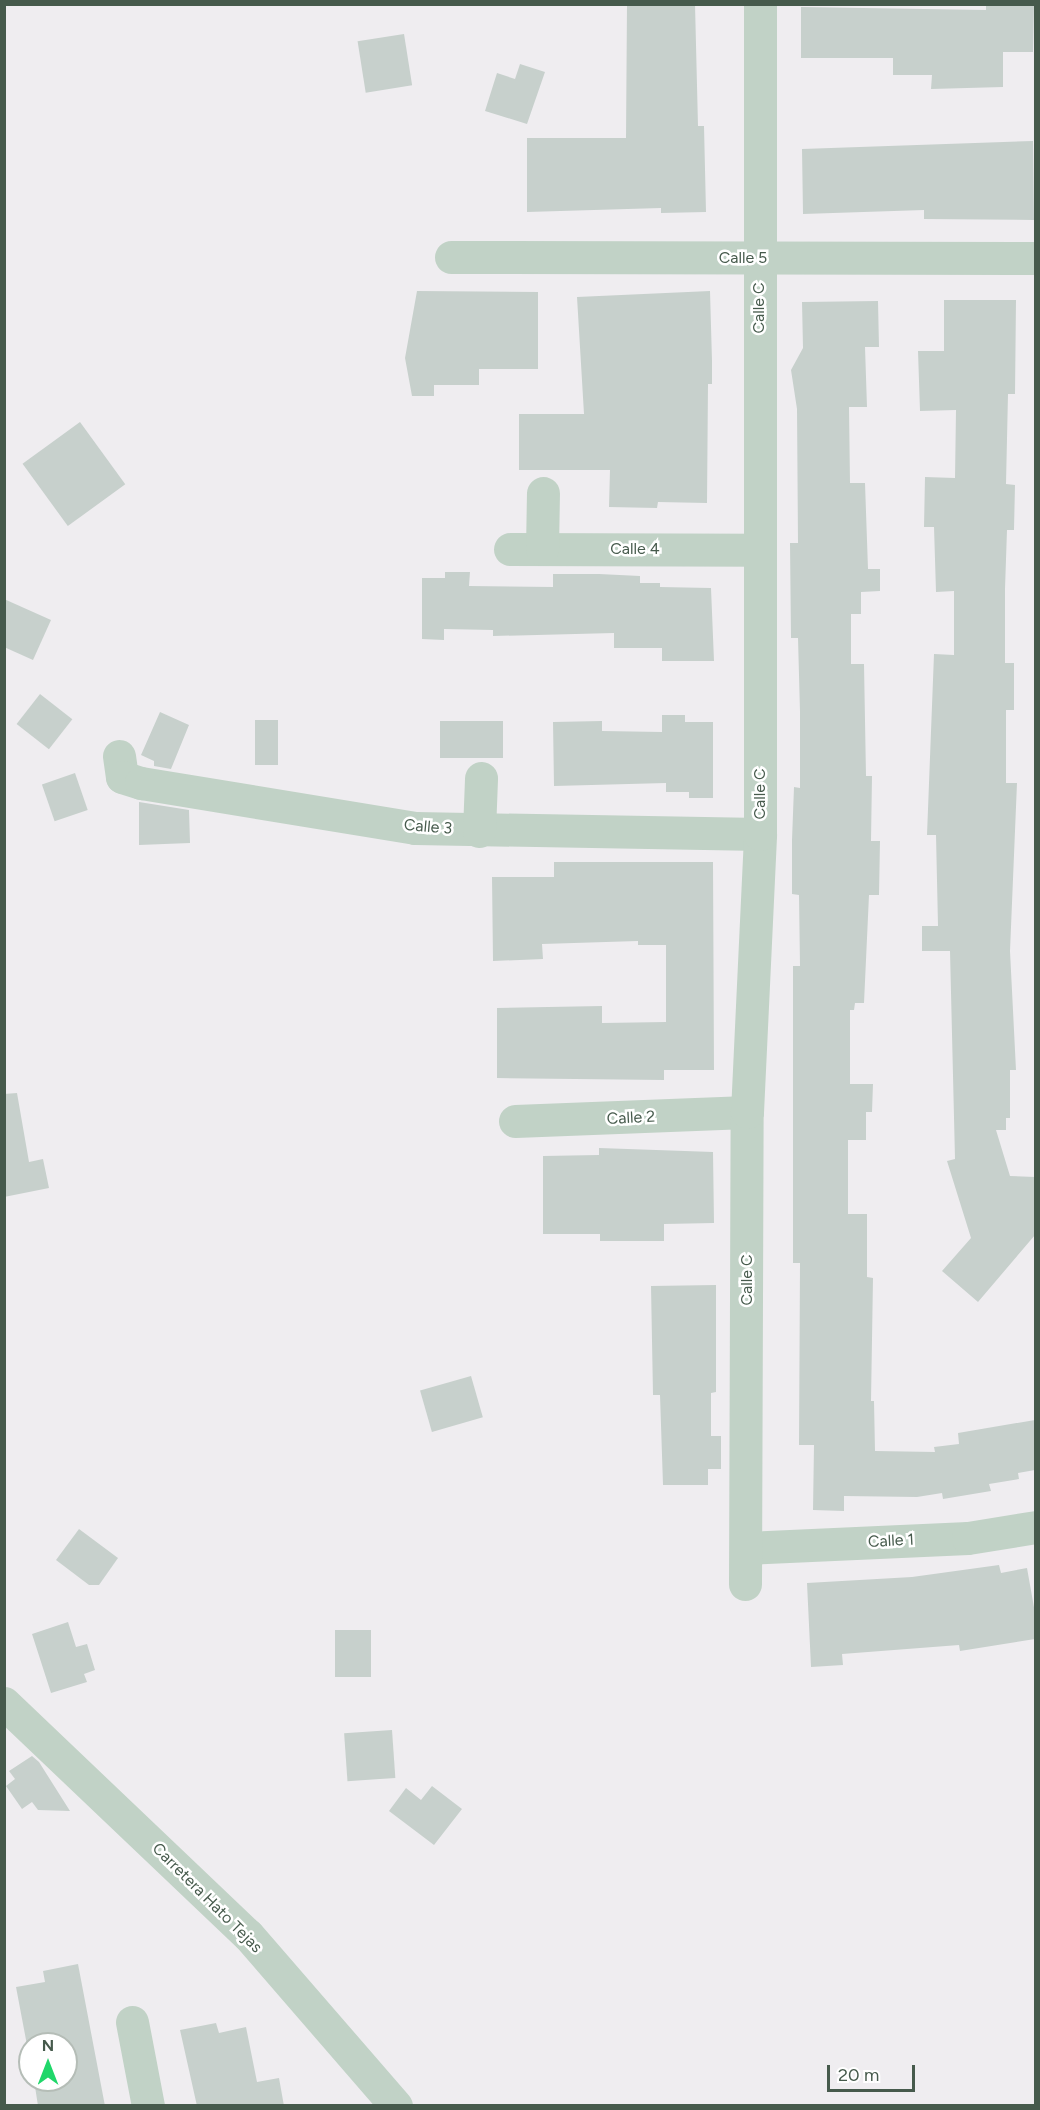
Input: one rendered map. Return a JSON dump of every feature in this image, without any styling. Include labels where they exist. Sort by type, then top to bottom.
[{"type":"street","name":"Calle C","points":[[745,1584],[747,1112],[760,834],[760,4]]},
{"type":"street","name":"Calle 5","points":[[450,257],[1035,258]]},
{"type":"street","points":[[542,549],[543,493]]},
{"type":"street","name":"Calle 4","points":[[510,549],[760,550]]},
{"type":"street","name":"Calle 3","points":[[119,756],[122,777],[141,783],[415,828],[479,831],[760,834]]},
{"type":"street","points":[[479,831],[481,778]]},
{"type":"street","name":"Calle 2","points":[[515,1121],[747,1112]]},
{"type":"street","name":"Calle 1","points":[[746,1548],[968,1538],[1035,1527]]},
{"type":"street","name":"Carretera Hato Tejas","points":[[4,1702],[248,1935],[396,2106]]},
{"type":"street","points":[[132,2022],[148,2106]]},
{"type":"building","points":[[627,4],[695,4],[698,126],[704,126],[706,212],[661,213],[661,208],[527,212],[527,138],[626,138]]},
{"type":"building","points":[[986,4],[1034,4],[1033,52],[1003,52],[1003,87],[931,89],[932,75],[893,75],[893,58],[801,58],[801,7],[986,10]]},
{"type":"building","points":[[404,34],[412,85],[366,93],[358,41]]},
{"type":"building","points":[[520,64],[545,72],[527,124],[485,111],[497,73],[515,79]]},
{"type":"building","points":[[1033,141],[1034,220],[924,219],[924,210],[803,214],[802,149]]},
{"type":"building","points":[[417,291],[538,292],[538,369],[479,369],[479,385],[434,385],[434,396],[412,396],[405,358]]},
{"type":"building","points":[[710,291],[712,384],[708,384],[707,503],[658,502],[657,508],[609,507],[610,470],[519,470],[519,414],[584,414],[577,297]]},
{"type":"building","points":[[944,300],[1016,300],[1015,394],[1008,394],[1006,484],[1015,485],[1014,530],[1007,530],[1005,663],[1014,663],[1014,710],[1006,710],[1006,783],[1017,783],[1010,951],[1016,1070],[1010,1070],[1010,1118],[1006,1118],[1006,1130],[996,1130],[1010,1176],[1035,1177],[1035,1235],[978,1302],[942,1271],[971,1238],[947,1161],[955,1159],[950,951],[922,951],[922,926],[938,926],[936,835],[927,835],[934,654],[954,655],[954,591],[936,592],[934,527],[924,527],[925,477],[955,478],[956,410],[920,411],[918,351],[944,351]]},
{"type":"building","points":[[878,301],[879,347],[865,347],[867,407],[849,407],[850,483],[865,483],[868,569],[880,569],[880,591],[861,592],[861,614],[851,614],[851,664],[864,664],[866,776],[872,776],[871,841],[880,841],[879,895],[869,895],[864,1003],[855,1003],[854,1010],[850,1010],[850,1084],[873,1084],[872,1112],[866,1112],[866,1140],[848,1140],[848,1214],[867,1214],[867,1277],[873,1278],[871,1401],[874,1401],[875,1451],[935,1452],[934,1447],[959,1444],[958,1433],[1035,1420],[1035,1470],[1018,1473],[1019,1479],[989,1484],[991,1491],[943,1499],[942,1493],[917,1497],[844,1496],[844,1511],[813,1510],[814,1445],[799,1445],[800,1263],[793,1263],[793,966],[800,966],[799,895],[792,894],[792,840],[794,787],[800,788],[800,712],[798,638],[791,638],[790,543],[798,543],[797,409],[791,370],[803,348],[802,302]]},
{"type":"building","points":[[80,422],[125,484],[68,526],[23,464]]},
{"type":"building","points":[[445,572],[470,572],[469,586],[553,587],[553,574],[599,574],[640,576],[640,583],[660,583],[660,587],[711,588],[714,661],[662,661],[662,648],[614,648],[614,633],[493,636],[493,630],[444,629],[444,640],[422,639],[422,578],[445,578]]},
{"type":"building","points":[[4,599],[51,620],[33,660],[4,647]]},
{"type":"building","points":[[40,694],[72,719],[49,749],[17,724]]},
{"type":"building","points":[[160,712],[189,725],[171,769],[154,766],[154,761],[141,755]]},
{"type":"building","points":[[662,715],[685,715],[685,722],[713,722],[713,798],[689,798],[689,792],[666,792],[666,783],[554,786],[553,722],[602,721],[602,731],[662,732]]},
{"type":"building","points":[[255,720],[278,720],[278,765],[255,765]]},
{"type":"building","points":[[440,721],[503,721],[503,758],[440,758]]},
{"type":"building","points":[[75,773],[88,810],[55,821],[42,784]]},
{"type":"building","points":[[139,802],[189,810],[190,843],[139,845]]},
{"type":"building","points":[[554,862],[713,862],[714,1070],[664,1070],[664,1080],[497,1078],[497,1008],[602,1006],[602,1023],[666,1022],[666,945],[638,945],[638,941],[542,944],[543,959],[493,961],[492,877],[554,877]]},
{"type":"building","points":[[17,1093],[29,1162],[43,1159],[49,1188],[4,1197],[4,1094]]},
{"type":"building","points":[[599,1148],[713,1152],[714,1223],[664,1224],[664,1241],[600,1241],[600,1234],[543,1234],[543,1156],[599,1155]]},
{"type":"building","points":[[716,1285],[716,1392],[711,1393],[711,1436],[721,1436],[721,1469],[708,1469],[708,1485],[663,1485],[660,1395],[653,1395],[651,1286]]},
{"type":"building","points":[[471,1376],[483,1417],[432,1432],[420,1391]]},
{"type":"building","points":[[79,1529],[118,1558],[99,1585],[89,1585],[56,1560]]},
{"type":"building","points":[[999,1565],[1001,1573],[1027,1568],[1035,1613],[1035,1639],[960,1651],[959,1645],[842,1654],[843,1665],[811,1667],[807,1583],[912,1577]]},
{"type":"building","points":[[68,1622],[76,1647],[87,1644],[95,1670],[84,1674],[87,1682],[51,1693],[32,1634]]},
{"type":"building","points":[[335,1630],[371,1630],[371,1677],[335,1677]]},
{"type":"building","points":[[392,1730],[395,1778],[347,1781],[344,1733]]},
{"type":"building","points":[[32,1756],[39,1762],[70,1811],[38,1810],[32,1802],[22,1809],[6,1786],[15,1779],[9,1771]]},
{"type":"building","points":[[432,1786],[462,1809],[434,1845],[389,1811],[406,1788],[421,1800]]},
{"type":"building","points":[[78,1964],[105,2106],[38,2106],[36,2092],[78,2092],[78,2032],[25,2032],[16,1987],[45,1982],[43,1971]]},
{"type":"building","points":[[216,2023],[219,2033],[246,2027],[257,2082],[279,2078],[284,2106],[197,2106],[180,2030]]}]
